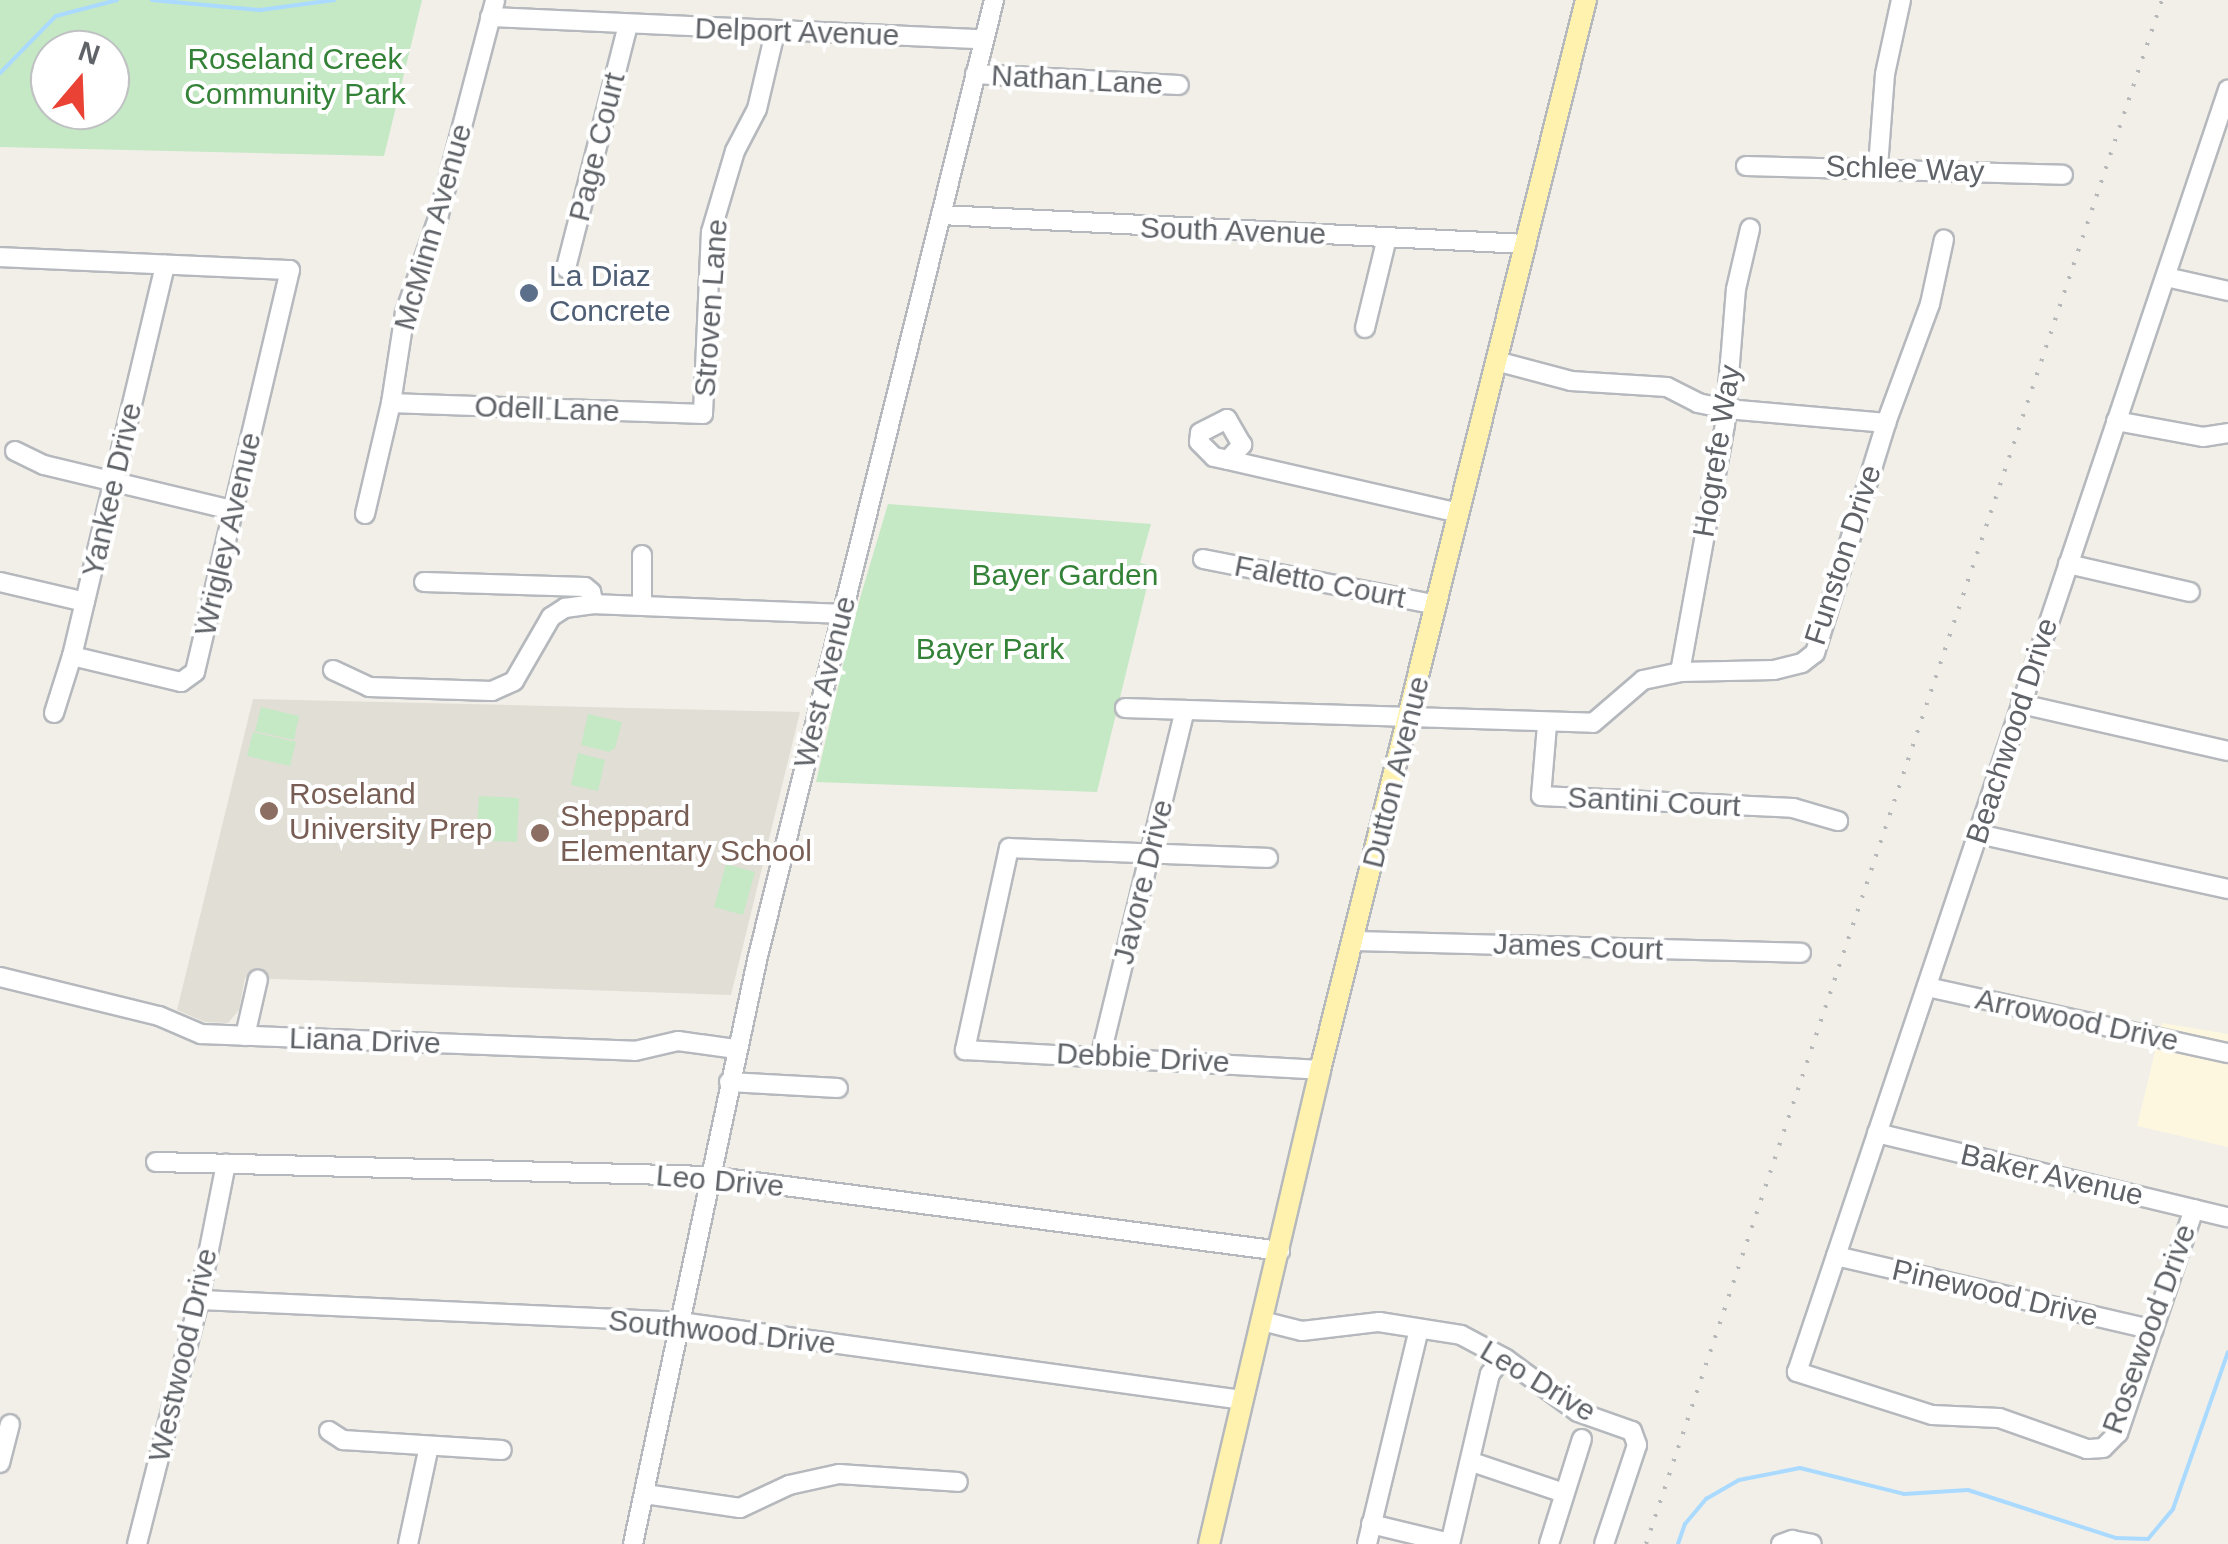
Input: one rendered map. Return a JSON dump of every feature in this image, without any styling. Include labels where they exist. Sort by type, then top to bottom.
[{"type":"main road","name":"Dutton Avenue","points":[[1209,1544],[1320,1070],[1586,0]]},
{"type":"street","name":"West Avenue","points":[[633,1544],[736,1048],[994,0]]},
{"type":"street","points":[[1878,167],[1885,74],[1901,0]]},
{"type":"street","name":"Delport Avenue","points":[[492,9],[628,25],[983,39]]},
{"type":"street","name":"McMinn Avenue","points":[[365,514],[391,403],[405,313],[438,218],[492,9]]},
{"type":"street","name":"Page Court","points":[[566,268],[628,25]]},
{"type":"street","name":"Stroven Lane","points":[[704,414],[711,232],[735,152],[757,109],[775,32]]},
{"type":"street","name":"Nathan Lane","points":[[975,74],[1179,85]]},
{"type":"street","name":"Beachwood Drive","points":[[2102,1448],[2087,1450],[1998,1418],[1932,1415],[1798,1372],[2116,421],[2221,136],[2228,90]]},
{"type":"street","name":"Schlee Way","points":[[1746,166],[1878,167],[2063,176]]},
{"type":"street","name":"South Avenue","points":[[941,215],[1525,244]]},
{"type":"street","name":"Hogrefe Way","points":[[1680,672],[1727,409],[1736,289],[1750,229]]},
{"type":"street","points":[[1365,328],[1386,238]]},
{"type":"street","name":"Funston Drive","points":[[1125,708],[1592,724],[1642,680],[1680,672],[1774,670],[1802,663],[1815,653],[1886,423],[1930,304],[1944,240]]},
{"type":"street","points":[[0,257],[165,265]]},
{"type":"street","name":"Wrigley Avenue","points":[[72,656],[170,681],[190,680],[198,663],[290,270],[165,265]]},
{"type":"street","name":"Yankee Drive","points":[[54,714],[72,656],[165,265]]},
{"type":"street","points":[[2166,277],[2228,291]]},
{"type":"street","points":[[1496,362],[1571,380],[1667,388],[1698,403],[1727,409],[1886,423]]},
{"type":"street","name":"Odell Lane","points":[[391,403],[704,414]]},
{"type":"street","points":[[2116,421],[2203,438],[2228,433]]},
{"type":"street","points":[[14,451],[44,465],[232,510]]},
{"type":"street","points":[[1228,460],[1459,512]]},
{"type":"street","points":[[642,555],[642,606]]},
{"type":"street","name":"Faletto Court","points":[[1203,560],[1437,604]]},
{"type":"street","points":[[2068,564],[2190,592]]},
{"type":"street","points":[[0,582],[85,602]]},
{"type":"street","points":[[424,582],[584,587],[591,592],[594,604]]},
{"type":"street","points":[[333,670],[369,687],[492,691],[520,674],[551,617],[565,608],[594,604],[842,614]]},
{"type":"street","points":[[2021,704],[2228,751]]},
{"type":"street","name":"Javore Drive","points":[[1101,1054],[1185,710]]},
{"type":"street","name":"Santini Court","points":[[1547,725],[1541,796],[1794,808],[1838,821]]},
{"type":"street","points":[[1978,834],[2228,890]]},
{"type":"street","name":"Debbie Drive","points":[[1150,852],[1009,848],[965,1050],[1101,1054],[1320,1070]]},
{"type":"street","points":[[1150,852],[1268,858]]},
{"type":"street","name":"James Court","points":[[1355,941],[1801,953]]},
{"type":"street","name":"Liana Drive","points":[[0,977],[160,1016],[201,1034],[635,1051],[678,1041],[736,1048]]},
{"type":"street","points":[[245,1036],[258,978]]},
{"type":"street","name":"Arrowood Drive","points":[[1926,987],[2228,1052]]},
{"type":"street","points":[[729,1082],[838,1088]]},
{"type":"street","name":"Baker Avenue","points":[[1877,1133],[2228,1217]]},
{"type":"street","name":"Leo Drive","points":[[156,1162],[709,1176],[1280,1251]]},
{"type":"street","name":"Westwood Drive","points":[[137,1544],[199,1300],[226,1164]]},
{"type":"street","name":"Rosewood Drive","points":[[2102,1448],[2118,1434],[2194,1209]]},
{"type":"street","name":"Pinewood Drive","points":[[1836,1256],[2153,1330]]},
{"type":"street","name":"Southwood Drive","points":[[199,1300],[680,1322],[1242,1400]]},
{"type":"street","name":"Leo Drive","points":[[1262,1321],[1302,1331],[1379,1322],[1462,1335],[1503,1357],[1578,1412],[1635,1435],[1637,1445],[1604,1544]]},
{"type":"street","points":[[1366,1544],[1419,1329]]},
{"type":"street","points":[[1372,1524],[1450,1544],[1490,1374],[1503,1357]]},
{"type":"street","points":[[0,1462],[10,1424]]},
{"type":"street","points":[[329,1431],[343,1440],[502,1450]]},
{"type":"street","points":[[1549,1544],[1582,1439]]},
{"type":"street","points":[[408,1544],[429,1446]]},
{"type":"street","points":[[1472,1462],[1564,1493]]},
{"type":"street","points":[[645,1494],[740,1508],[789,1485],[839,1474],[958,1482]]},
{"type":"street","points":[[1781,1544],[1792,1540],[1812,1544]]},
{"type":"shaded area","name":"Sheppard Elementary School","points":[[253,699],[800,712],[731,995],[245,978],[239,1010],[228,1023],[205,1022],[177,1010]]},
{"type":"shaded area","points":[[2162,1023],[2228,1034],[2228,1147],[2137,1126]]},
{"type":"green space","name":"Roseland Creek Community Park","points":[[0,0],[422,0],[384,156],[0,147]]},
{"type":"green space","name":"Bayer Park","points":[[888,504],[1151,524],[1140,563],[1152,566],[1097,792],[816,782],[853,622]]},
{"type":"green space","points":[[261,707],[299,716],[294,740],[255,731]]},
{"type":"green space","points":[[588,714],[622,722],[615,748],[609,752],[581,745]]},
{"type":"green space","points":[[253,732],[296,742],[290,766],[247,756]]},
{"type":"green space","points":[[578,753],[605,760],[598,791],[571,785]]},
{"type":"green space","points":[[479,796],[519,798],[517,842],[476,840]]},
{"type":"green space","points":[[726,864],[755,872],[743,915],[714,907]]},
{"type":"waterway","points":[[0,73],[56,16],[117,0]]},
{"type":"waterway","points":[[152,0],[260,10],[334,0]]},
{"type":"waterway","points":[[1678,1544],[1685,1524],[1706,1499],[1739,1480],[1800,1468],[1904,1494],[1968,1490],[2116,1538],[2148,1539],[2173,1509],[2228,1352]]},
{"type":"railway","points":[[1646,1544],[2162,0]]},
{"type":"place","name":"La Diaz Concrete","points":[[529,293]]},
{"type":"place","name":"Roseland University Prep","points":[[269,811]]},
{"type":"place","name":"Sheppard Elementary School","points":[[540,833]]},
{"type":"park label","name":"Bayer Garden","points":[[1065,575]]}]
